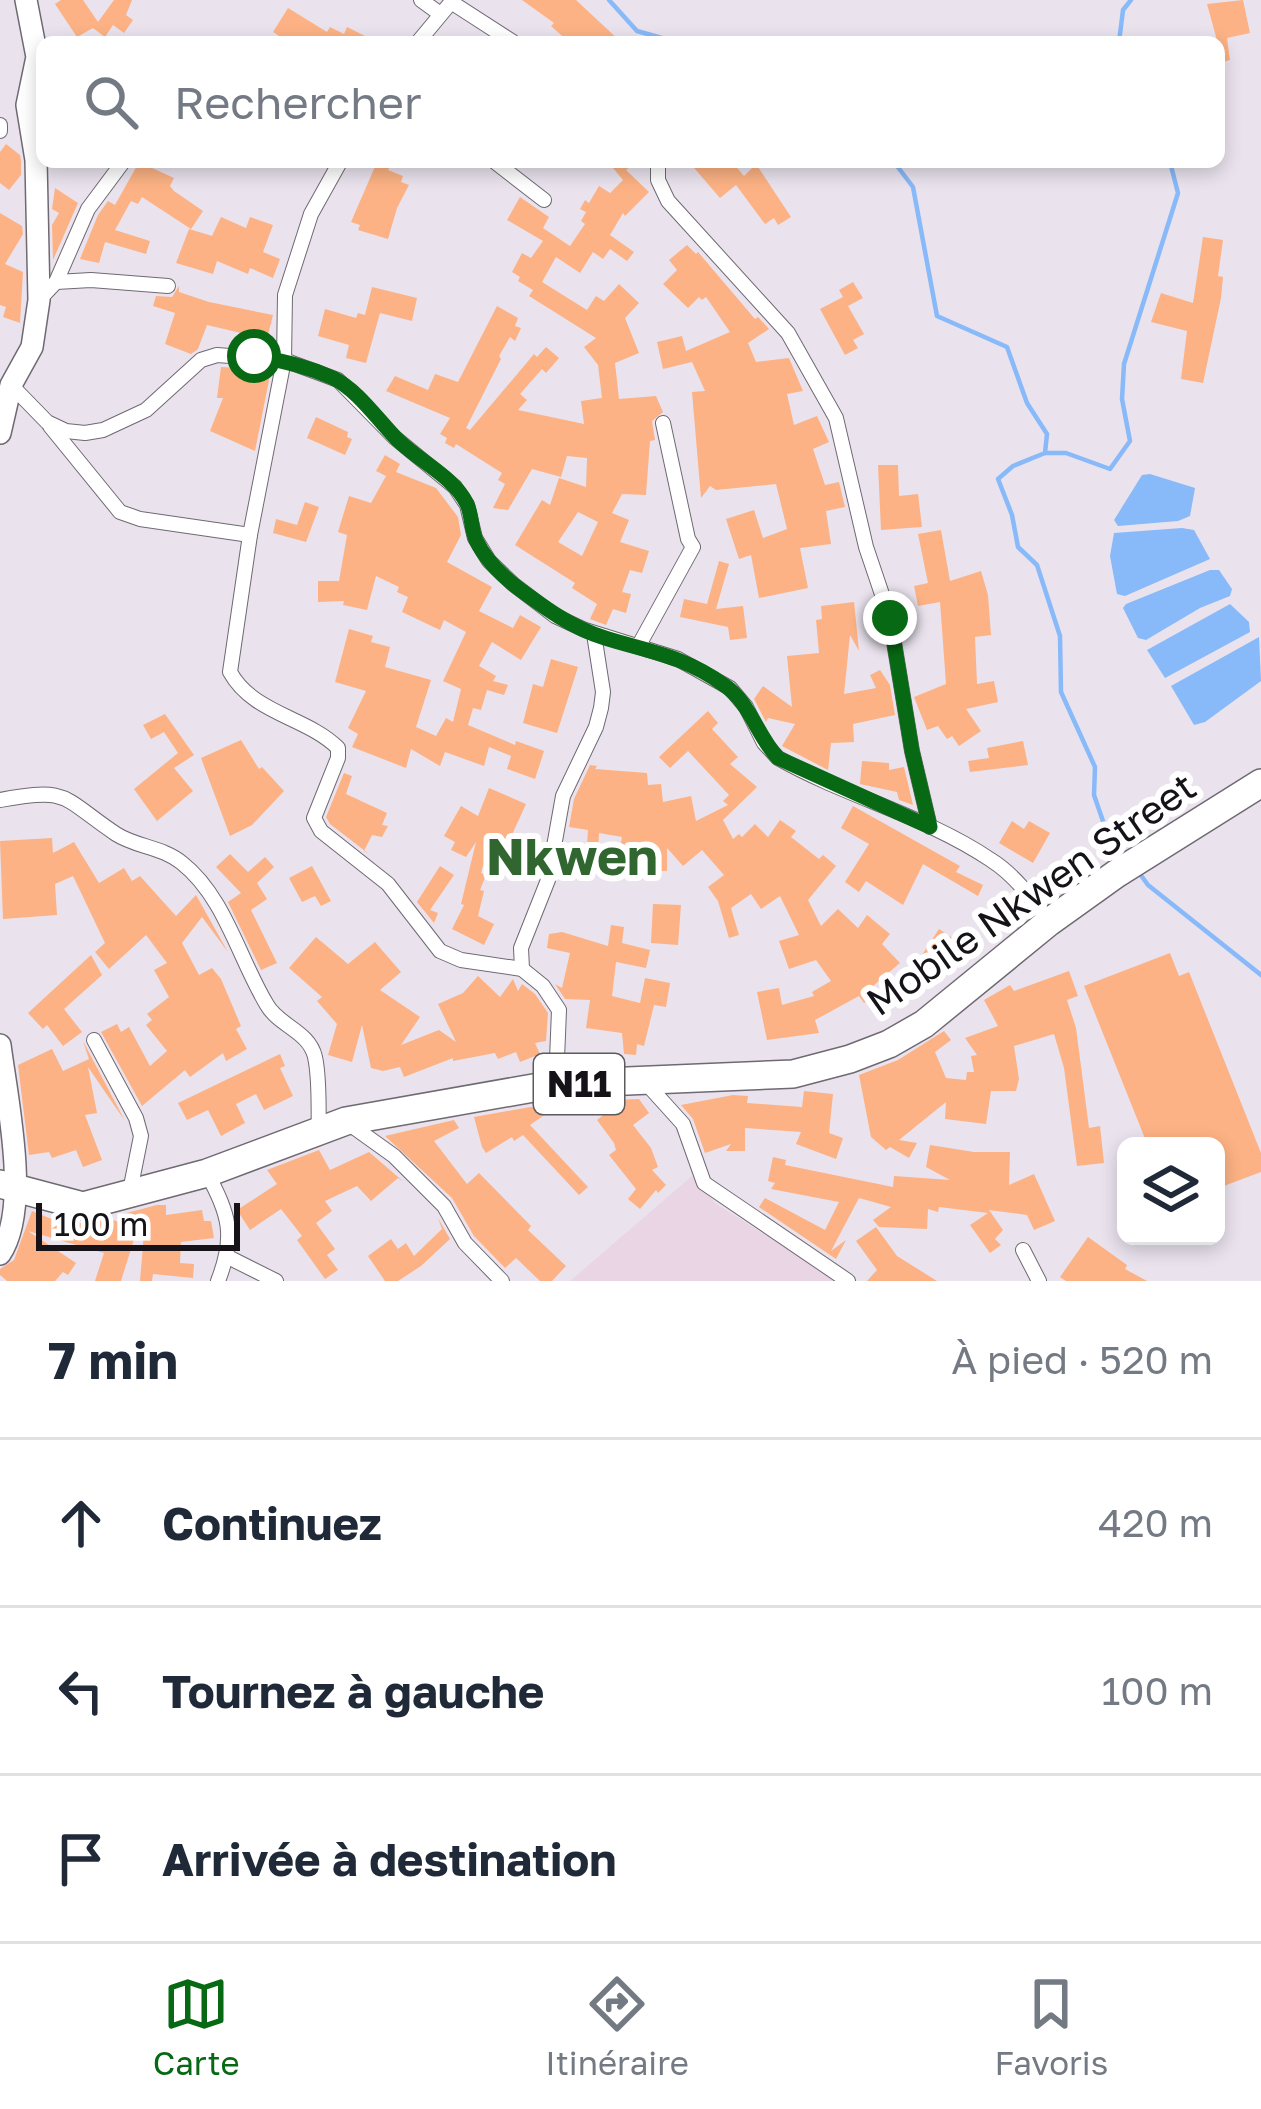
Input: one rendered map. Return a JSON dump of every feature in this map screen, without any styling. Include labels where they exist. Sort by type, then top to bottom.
[{"type":"highway","name":"Mobile Nkwen Street","points":[[7,1186],[83,1206],[207,1173],[332,1126],[556,1084],[793,1074],[889,1044],[924,1024],[1048,922],[1116,874],[1261,783]]},
{"type":"street","points":[[26,0],[36,52]]},
{"type":"street","points":[[421,0],[448,5],[502,36]]},
{"type":"street","points":[[423,36],[448,5]]},
{"type":"street","points":[[36,62],[27,106],[36,160]]},
{"type":"street","points":[[0,433],[6,376],[32,347],[40,300],[36,168]]},
{"type":"street","points":[[40,300],[56,282],[88,209],[119,168]]},
{"type":"street","points":[[337,168],[311,214],[285,295],[284,360],[250,535],[230,672],[264,706],[338,748],[314,824],[388,884],[440,951],[461,960],[522,969],[544,986],[559,1010],[556,1084]]},
{"type":"street","points":[[503,168],[544,200]]},
{"type":"street","points":[[658,168],[668,201],[788,333],[836,418],[866,547],[890,618],[930,827]]},
{"type":"street","points":[[56,282],[168,286]]},
{"type":"street","points":[[47,422],[66,431],[103,430],[146,410],[201,360],[218,355],[284,360],[338,380],[454,488],[467,505],[475,538],[488,561],[555,616],[594,634],[678,659],[730,688],[778,758],[994,861],[1029,895],[1048,922]]},
{"type":"street","points":[[6,376],[120,512],[250,535]]},
{"type":"street","points":[[639,644],[693,548],[663,423]]},
{"type":"street","points":[[522,969],[521,948],[548,880],[563,796],[601,708],[594,634]]},
{"type":"street","points":[[0,800],[45,792],[58,795],[128,841],[166,853],[191,871],[220,911],[266,1004],[308,1041],[332,1126],[394,1156],[444,1206],[465,1243],[502,1281]]},
{"type":"street","points":[[94,1040],[141,1136],[130,1196]]},
{"type":"street","points":[[0,1045],[10,1239],[0,1254]]},
{"type":"street","points":[[646,1083],[683,1124],[704,1183],[848,1281]]},
{"type":"street","points":[[207,1173],[229,1216],[228,1257],[218,1281]]},
{"type":"street","points":[[1023,1250],[1039,1281]]},
{"type":"street","points":[[228,1257],[276,1281]]},
{"type":"shaded area","points":[[692,1176],[715,1203],[837,1281],[570,1281]]},
{"type":"water","points":[[1142,475],[1195,488],[1190,516],[1118,526],[1114,520]]},
{"type":"water","points":[[1194,530],[1210,559],[1125,596],[1117,594],[1110,556],[1114,533]]},
{"type":"water","points":[[1219,570],[1232,589],[1230,596],[1146,640],[1138,638],[1123,608],[1126,604]]},
{"type":"water","points":[[1230,604],[1249,622],[1250,632],[1165,678],[1147,650]]},
{"type":"water","points":[[1259,637],[1261,681],[1194,725],[1171,686]]},
{"type":"building","points":[[83,0],[98,22],[114,0],[132,0],[126,15],[133,20],[124,33],[113,25],[106,36],[93,28],[76,36],[55,4]]},
{"type":"building","points":[[522,0],[576,0],[615,36],[562,36],[551,26],[554,23]]},
{"type":"building","points":[[1243,0],[1250,33],[1227,38],[1230,60],[1225,61],[1225,36],[1216,36],[1207,4]]},
{"type":"building","points":[[288,8],[327,32],[330,27],[344,34],[347,27],[365,36],[279,36],[273,32]]},
{"type":"building","points":[[6,144],[21,161],[21,175],[9,190],[0,183],[0,152]]},
{"type":"building","points":[[136,168],[152,168],[174,178],[170,186],[174,191],[203,211],[191,229],[142,197],[138,204],[131,201],[115,230],[150,241],[146,254],[105,242],[99,263],[80,259],[98,215],[108,201],[115,205]]},
{"type":"building","points":[[374,168],[389,168],[403,176],[401,182],[409,185],[388,239],[358,230],[360,225],[351,222]]},
{"type":"building","points":[[613,168],[628,168],[649,192],[625,216],[623,213],[610,235],[634,252],[627,261],[610,249],[603,259],[593,252],[580,273],[556,257],[542,282],[587,310],[596,296],[604,301],[619,284],[639,303],[625,318],[639,353],[615,363],[619,399],[656,396],[663,412],[652,421],[655,440],[650,441],[646,495],[622,494],[612,513],[629,520],[620,542],[649,551],[642,573],[630,570],[622,592],[631,594],[626,613],[613,609],[606,625],[590,619],[597,604],[572,588],[575,583],[515,545],[542,500],[550,505],[559,478],[586,487],[587,458],[567,456],[561,477],[532,469],[508,510],[493,508],[505,484],[498,480],[502,473],[456,444],[454,448],[445,443],[447,438],[440,434],[450,418],[386,391],[395,376],[428,390],[435,374],[458,382],[497,306],[518,318],[515,326],[521,328],[499,356],[466,428],[470,430],[534,354],[537,357],[546,347],[559,358],[520,394],[527,400],[518,410],[584,424],[581,401],[602,398],[598,365],[584,347],[596,338],[529,296],[533,290],[512,272],[522,253],[531,258],[543,241],[507,220],[520,197],[549,217],[543,228],[570,246],[585,224],[581,221],[586,212],[580,209],[585,200],[589,203],[599,186],[610,193],[623,180]],"holes":[[[578,512],[598,522],[582,556],[558,542]]]},
{"type":"building","points":[[694,168],[737,168],[744,176],[759,168],[791,217],[778,225],[774,218],[765,224],[736,185],[720,198]]},
{"type":"building","points":[[55,188],[78,203],[53,260],[52,225],[59,213],[52,209]]},
{"type":"building","points":[[0,213],[22,226],[23,234],[5,264],[23,272],[20,323],[3,317],[6,307],[0,305]]},
{"type":"building","points":[[221,217],[246,228],[250,217],[273,225],[263,252],[280,259],[273,278],[217,261],[213,274],[176,263],[189,229],[212,236]]},
{"type":"building","points":[[1203,237],[1223,240],[1218,276],[1223,277],[1203,383],[1181,379],[1187,331],[1151,322],[1161,293],[1193,303]]},
{"type":"building","points":[[687,245],[769,329],[748,343],[756,362],[789,358],[803,391],[787,394],[794,425],[817,416],[829,442],[813,449],[825,485],[839,482],[845,507],[826,511],[831,544],[800,548],[808,588],[759,598],[751,555],[739,559],[726,519],[754,510],[763,538],[787,529],[776,484],[716,490],[710,486],[701,498],[692,392],[705,391],[692,362],[663,369],[657,342],[682,336],[686,351],[730,332],[706,297],[699,297],[688,308],[663,284],[677,270],[669,260]]},
{"type":"building","points":[[853,282],[863,298],[848,306],[864,334],[853,340],[858,348],[845,355],[820,309],[843,297],[839,290]]},
{"type":"building","points":[[179,286],[179,292],[209,302],[273,315],[267,339],[207,325],[198,349],[191,354],[165,344],[175,313],[153,306],[156,296],[172,297]]},
{"type":"building","points":[[372,287],[417,298],[412,321],[380,313],[366,363],[346,358],[349,345],[318,336],[325,309],[356,318],[358,313],[365,315]]},
{"type":"building","points":[[221,367],[271,370],[255,451],[210,431],[223,398],[217,398]]},
{"type":"building","points":[[316,417],[348,432],[352,439],[345,455],[307,438]]},
{"type":"building","points":[[385,455],[400,464],[396,472],[436,488],[458,517],[461,535],[447,562],[492,587],[479,611],[513,628],[520,615],[541,627],[521,660],[492,642],[479,666],[496,676],[493,681],[508,685],[504,695],[487,690],[481,710],[473,708],[468,725],[515,745],[516,741],[544,751],[535,779],[507,769],[511,756],[489,747],[484,766],[445,752],[440,766],[411,749],[406,768],[352,747],[358,734],[348,728],[366,691],[335,682],[349,629],[390,647],[385,667],[431,680],[416,727],[436,736],[446,718],[453,722],[461,689],[443,681],[466,632],[444,620],[440,630],[402,612],[408,597],[397,592],[399,587],[376,576],[367,610],[343,605],[344,601],[318,602],[318,581],[339,581],[347,535],[338,532],[349,496],[371,503],[386,476],[376,471]]},
{"type":"building","points":[[878,465],[898,465],[899,496],[918,494],[922,527],[881,530]]},
{"type":"building","points":[[305,502],[319,507],[306,542],[273,533],[276,519],[297,525]]},
{"type":"building","points":[[941,530],[950,581],[981,571],[991,635],[975,637],[977,684],[994,681],[998,702],[966,709],[981,731],[959,746],[938,726],[927,730],[914,697],[946,684],[940,602],[918,606],[914,586],[928,583],[918,534]]},
{"type":"building","points":[[719,561],[729,564],[716,609],[743,606],[747,638],[730,640],[728,627],[680,617],[684,599],[707,604]]},
{"type":"building","points":[[854,602],[859,651],[850,635],[844,694],[876,688],[870,675],[880,670],[890,685],[895,715],[853,724],[854,742],[831,743],[828,770],[782,746],[795,724],[768,718],[766,722],[754,699],[763,686],[792,707],[787,656],[819,653],[816,620],[822,619],[821,606]]},
{"type":"building","points":[[551,659],[578,667],[557,733],[523,723],[533,684],[543,687]]},
{"type":"building","points":[[708,711],[718,723],[712,729],[738,757],[730,764],[757,787],[723,820],[733,839],[755,824],[768,837],[780,820],[796,831],[791,837],[836,866],[808,900],[821,926],[838,909],[858,928],[867,915],[890,934],[882,944],[900,963],[873,986],[878,994],[864,1003],[859,996],[815,1020],[819,1033],[767,1040],[757,992],[779,988],[782,1005],[814,996],[812,992],[831,981],[816,960],[789,969],[779,941],[799,935],[780,896],[761,909],[751,894],[731,908],[739,935],[729,938],[718,901],[708,887],[724,875],[702,850],[683,866],[667,848],[667,871],[637,871],[617,865],[622,837],[599,833],[597,873],[585,873],[588,830],[569,827],[574,799],[590,765],[647,773],[648,785],[661,784],[663,802],[691,796],[696,821],[728,805],[723,801],[729,795],[688,751],[670,768],[659,757]]},
{"type":"building","points":[[165,714],[194,755],[174,768],[193,791],[157,821],[134,789],[178,753],[164,732],[151,739],[143,725]]},
{"type":"building","points":[[241,740],[259,769],[284,791],[252,825],[230,836],[201,758]]},
{"type":"building","points":[[1023,741],[1028,765],[970,772],[968,761],[989,758],[987,748]]},
{"type":"building","points":[[862,761],[889,763],[889,770],[904,767],[913,805],[899,800],[897,792],[860,784]]},
{"type":"building","points":[[344,773],[352,776],[346,794],[387,813],[382,825],[388,826],[382,837],[372,835],[364,850],[326,817]]},
{"type":"building","points":[[489,788],[526,804],[503,866],[484,862],[478,916],[494,924],[484,945],[452,929],[464,905],[476,842],[466,857],[451,850],[455,842],[444,836],[461,806],[478,816]]},
{"type":"building","points":[[853,806],[960,866],[956,872],[983,885],[978,896],[923,864],[903,905],[866,881],[859,892],[845,882],[869,844],[841,828]]},
{"type":"building","points":[[1012,821],[1024,829],[1029,821],[1050,833],[1033,863],[999,843]]},
{"type":"building","points":[[52,838],[53,853],[74,842],[99,883],[124,868],[132,881],[140,876],[176,916],[196,895],[228,952],[202,917],[182,943],[199,975],[212,968],[221,979],[247,1049],[226,1061],[223,1053],[190,1077],[185,1070],[142,1106],[101,1032],[117,1024],[121,1032],[129,1027],[150,1066],[167,1051],[146,1025],[152,1020],[147,1014],[169,997],[154,970],[167,963],[146,935],[109,969],[95,952],[105,943],[73,876],[55,884],[57,915],[3,919],[0,841]]},
{"type":"building","points":[[230,854],[248,872],[265,857],[274,867],[257,883],[267,899],[251,910],[277,963],[261,970],[228,902],[241,893],[216,867]]},
{"type":"building","points":[[312,866],[331,901],[321,906],[315,896],[302,902],[289,878]]},
{"type":"building","points":[[440,866],[454,875],[430,910],[438,913],[434,923],[417,902]]},
{"type":"building","points":[[653,904],[681,905],[678,945],[651,943]]},
{"type":"building","points":[[611,925],[624,927],[622,943],[650,950],[646,968],[616,962],[612,996],[640,1003],[645,978],[670,983],[666,1007],[654,1005],[644,1046],[637,1044],[636,1055],[624,1054],[622,1033],[586,1028],[590,1000],[565,999],[555,984],[562,988],[570,953],[547,948],[549,934],[562,932],[608,946]]},
{"type":"building","points":[[939,929],[957,941],[936,973],[918,961]]},
{"type":"building","points":[[316,937],[348,964],[375,942],[401,972],[380,990],[420,1017],[401,1045],[439,1030],[456,1042],[438,1004],[463,993],[478,976],[500,997],[513,979],[518,991],[522,984],[535,994],[548,1013],[546,1041],[535,1043],[540,1054],[520,1062],[516,1052],[498,1059],[495,1053],[453,1058],[404,1077],[400,1067],[371,1068],[362,1025],[352,1062],[328,1055],[337,1024],[317,1001],[322,997],[289,968]]},
{"type":"building","points":[[1170,953],[1179,976],[1189,972],[1261,1153],[1261,1172],[1225,1186],[1225,1137],[1144,1137],[1084,986]]},
{"type":"building","points":[[91,955],[102,975],[64,1009],[82,1032],[63,1046],[47,1025],[43,1029],[28,1013]]},
{"type":"building","points":[[1069,971],[1078,996],[1067,1000],[1076,1028],[1089,1128],[1100,1126],[1104,1163],[1077,1166],[1064,1068],[1054,1034],[1014,1046],[1016,1091],[991,1091],[986,1124],[945,1119],[946,1102],[899,1140],[917,1143],[909,1158],[890,1147],[886,1150],[871,1137],[859,1075],[898,1060],[944,1031],[951,1040],[935,1052],[946,1078],[966,1080],[967,1072],[974,1072],[971,1056],[977,1055],[965,1038],[998,1026],[984,1000],[1010,985],[1014,991]]},
{"type":"building","points":[[83,1041],[125,1121],[88,1067],[97,1113],[85,1115],[102,1160],[83,1167],[76,1150],[52,1158],[49,1152],[29,1155],[18,1065],[52,1049],[63,1071],[89,1059]]},
{"type":"building","points":[[280,1054],[285,1066],[280,1068],[293,1096],[264,1110],[256,1094],[236,1104],[245,1123],[221,1136],[208,1110],[187,1120],[178,1103]]},
{"type":"building","points":[[804,1091],[833,1094],[829,1133],[843,1138],[836,1159],[796,1144],[801,1132],[745,1128],[745,1151],[726,1151],[731,1144],[705,1153],[693,1119],[681,1105],[733,1095],[748,1096],[747,1103],[802,1107]]},
{"type":"building","points":[[639,1099],[649,1113],[633,1125],[651,1148],[658,1167],[652,1170],[666,1185],[640,1209],[628,1199],[636,1189],[609,1155],[616,1150],[614,1143],[597,1120],[607,1112],[602,1106],[611,1100]]},
{"type":"building","points":[[553,1103],[556,1107],[530,1125],[588,1187],[579,1195],[523,1135],[486,1153],[482,1147],[474,1117]]},
{"type":"building","points":[[454,1120],[459,1128],[434,1141],[467,1184],[479,1173],[566,1266],[552,1281],[540,1281],[516,1258],[505,1268],[474,1236],[452,1198],[385,1136]]},
{"type":"building","points":[[930,1145],[1010,1152],[1009,1185],[1034,1174],[1055,1221],[1034,1230],[1027,1215],[989,1210],[1003,1230],[995,1239],[1001,1245],[990,1253],[970,1225],[988,1213],[939,1207],[938,1212],[928,1209],[927,1229],[879,1227],[873,1220],[891,1207],[859,1198],[831,1251],[846,1240],[836,1259],[759,1207],[765,1198],[825,1230],[839,1202],[771,1189],[775,1183],[768,1181],[773,1157],[786,1160],[785,1165],[893,1187],[894,1176],[950,1180],[926,1167]]},
{"type":"building","points":[[319,1150],[330,1170],[369,1152],[404,1182],[398,1178],[371,1201],[357,1186],[325,1201],[332,1211],[316,1223],[335,1249],[327,1255],[338,1270],[325,1279],[281,1209],[250,1230],[237,1210],[277,1184],[267,1170]]},
{"type":"building","points":[[166,1205],[166,1215],[202,1210],[204,1221],[211,1221],[214,1238],[181,1242],[180,1263],[194,1264],[193,1278],[153,1274],[152,1281],[140,1281],[145,1221],[140,1220],[121,1281],[95,1281],[104,1253],[28,1231],[76,1263],[68,1275],[63,1272],[55,1281],[7,1281],[0,1275],[0,1269],[14,1260],[32,1211],[64,1224],[65,1220],[86,1224],[107,1218],[119,1222],[119,1215]]},
{"type":"building","points":[[438,1218],[450,1239],[398,1281],[385,1281],[368,1256],[391,1239],[398,1249],[406,1243],[414,1256],[442,1229]]},
{"type":"building","points":[[876,1227],[897,1256],[937,1281],[867,1281],[877,1270],[856,1241]]},
{"type":"building","points":[[1088,1237],[1147,1281],[1066,1281],[1060,1277]]},
{"type":"waterway","points":[[609,0],[637,31],[655,36]]},
{"type":"waterway","points":[[1120,36],[1123,10],[1131,0]]},
{"type":"waterway","points":[[899,168],[913,187],[937,316],[1007,347],[1027,403],[1047,434],[1045,453],[1013,466],[998,479],[1018,547],[1037,565],[1060,636],[1061,692],[1095,767],[1094,795],[1105,827],[1126,855]]},
{"type":"waterway","points":[[1045,453],[1066,453],[1110,469],[1130,441],[1122,399],[1124,364],[1178,193],[1172,168]]},
{"type":"waterway","points":[[1140,874],[1261,975]]},
{"type":"district","name":"Nkwen","points":[[572,857]]},
{"type":"route","points":[[254,356],[284,360],[338,380],[454,488],[467,505],[475,538],[488,561],[555,616],[607,639],[639,644],[710,675],[746,707],[764,743],[778,758],[930,827],[890,618]]}]
